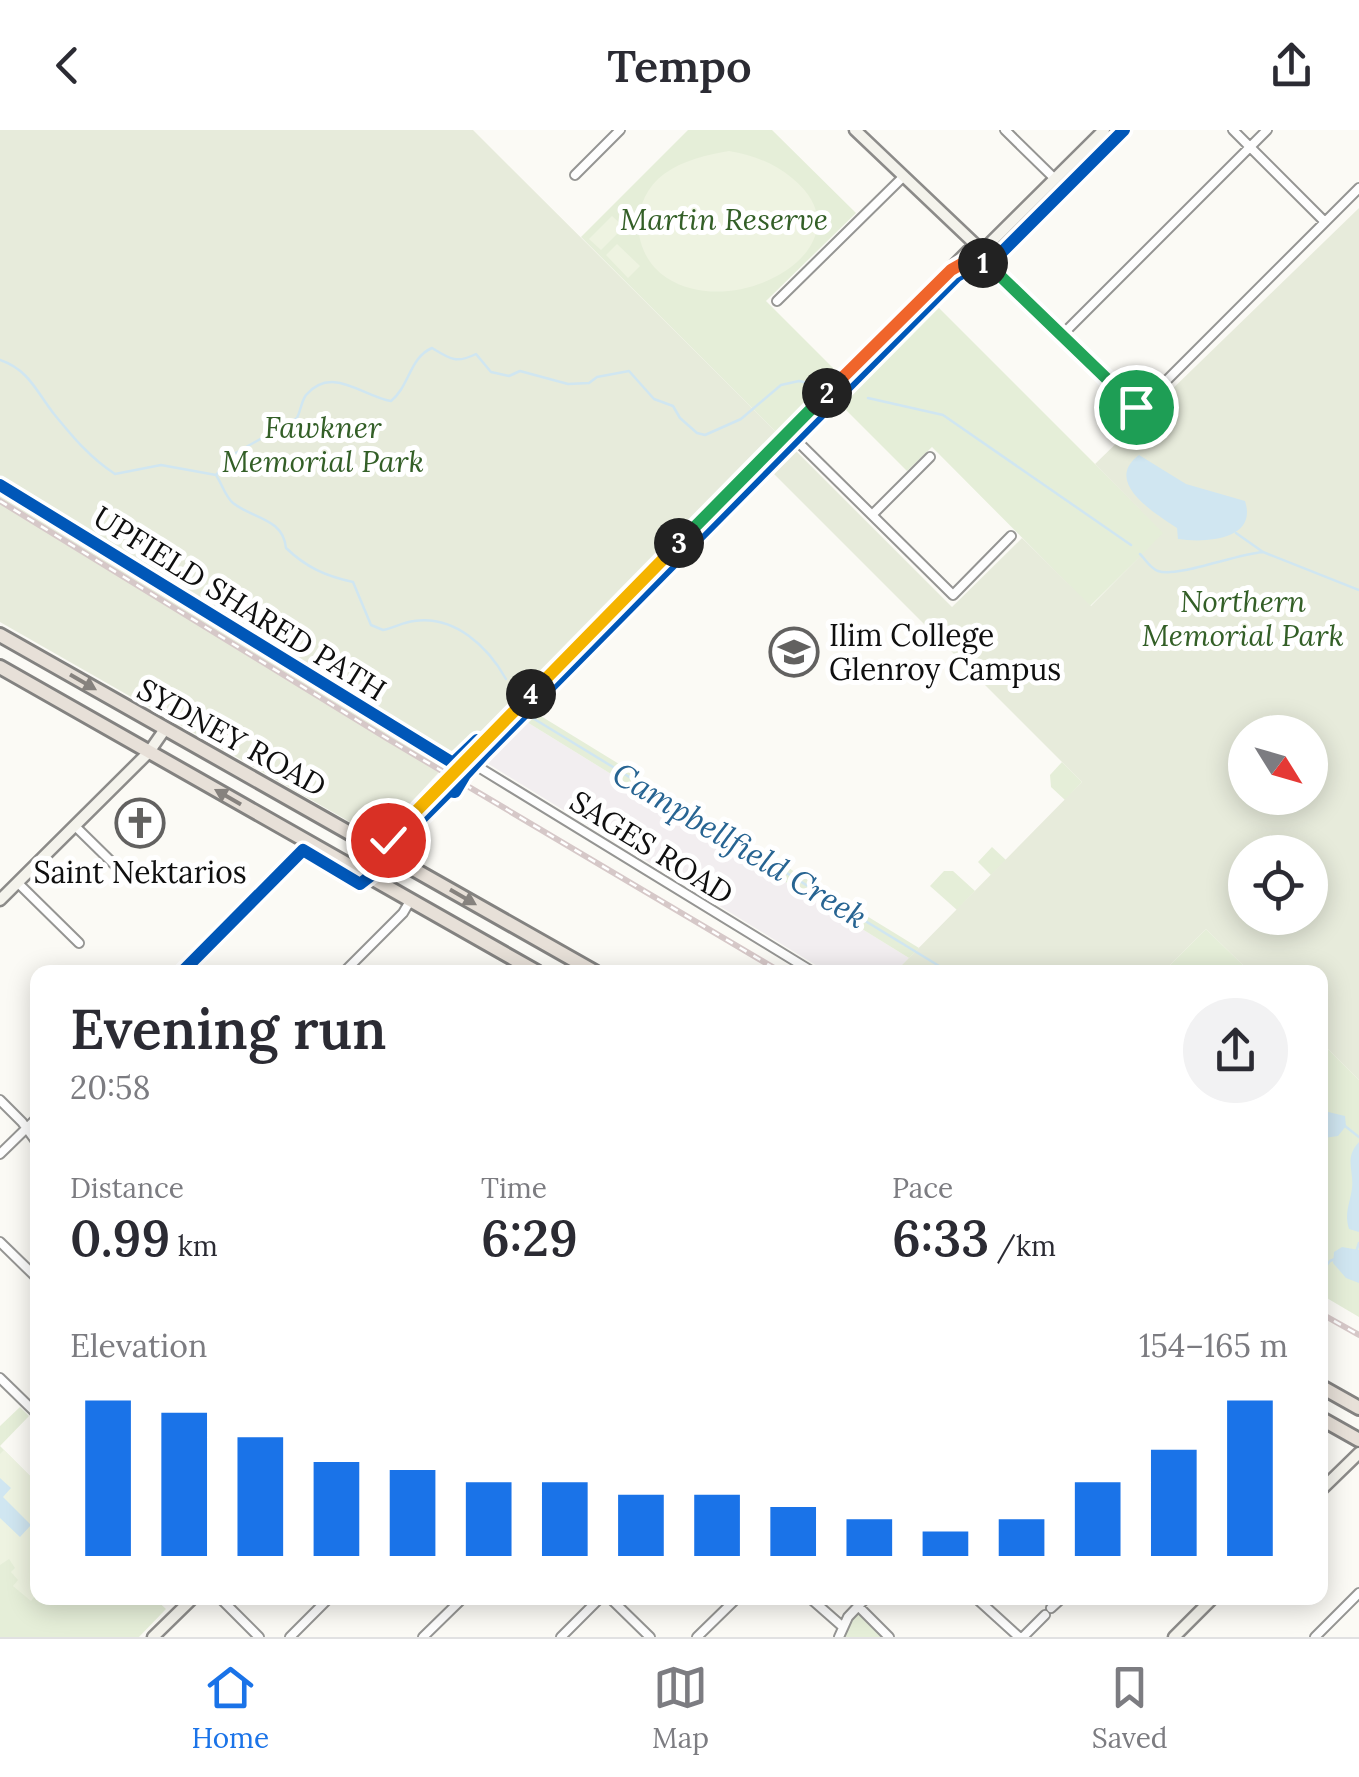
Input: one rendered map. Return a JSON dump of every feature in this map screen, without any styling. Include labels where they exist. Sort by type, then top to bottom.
[{"type":"highway","name":"SYDNEY ROAD","points":[[0,635],[583,965]]},
{"type":"highway","name":"SYDNEY ROAD","points":[[0,667],[410,900],[512,965]]},
{"type":"highway","points":[[1328,1391],[1359,1408]]},
{"type":"highway","points":[[1328,1423],[1359,1440]]},
{"type":"street","points":[[575,175],[620,130]]},
{"type":"street","points":[[856,130],[975,252],[1136,407],[1359,188]]},
{"type":"street","points":[[1005,130],[1054,179]]},
{"type":"street","points":[[360,872],[378,849],[788,432],[951,270],[997,236],[1104,130]]},
{"type":"street","points":[[1233,130],[1326,222]]},
{"type":"street","points":[[1061,336],[1267,130]]},
{"type":"street","points":[[777,300],[903,177]]},
{"type":"street","points":[[788,432],[953,595],[1011,536]]},
{"type":"street","points":[[872,515],[930,458]]},
{"type":"street","points":[[0,900],[149,752],[166,729]]},
{"type":"street","name":"SAGES ROAD","points":[[467,760],[802,965]]},
{"type":"street","points":[[74,826],[129,878]]},
{"type":"street","points":[[189,965],[298,856],[307,842]]},
{"type":"street","points":[[18,882],[79,943]]},
{"type":"street","points":[[351,965],[404,914],[410,900]]},
{"type":"street","points":[[0,1100],[30,1133]]},
{"type":"street","points":[[0,1154],[30,1124]]},
{"type":"street","points":[[0,1242],[30,1272]]},
{"type":"street","points":[[0,1378],[30,1405]]},
{"type":"street","points":[[1328,1485],[1356,1459]]},
{"type":"street","points":[[1315,1637],[1359,1593]]},
{"type":"street","points":[[153,1637],[185,1605]]},
{"type":"street","points":[[227,1605],[259,1637]]},
{"type":"street","points":[[290,1637],[322,1605]]},
{"type":"street","points":[[424,1637],[456,1605]]},
{"type":"street","points":[[561,1637],[593,1605]]},
{"type":"street","points":[[617,1605],[650,1637]]},
{"type":"street","points":[[697,1637],[730,1605]]},
{"type":"street","points":[[818,1605],[843,1627]]},
{"type":"street","points":[[984,1605],[1021,1637],[1054,1605]]},
{"type":"street","points":[[1174,1637],[1206,1605]]},
{"type":"street","points":[[839,1637],[858,1606],[889,1637]]},
{"type":"shaded area","points":[[522,719],[909,958],[902,965],[816,965],[487,763],[486,755]]},
{"type":"green space","name":"Fawkner Memorial Park","points":[[0,130],[473,130],[777,433],[454,761],[450,760],[387,829],[371,834],[0,622]]},
{"type":"green space","name":"Martin Reserve","points":[[688,130],[772,130],[856,213],[766,301],[834,369],[777,433],[581,237]]},
{"type":"green space","points":[[729,151],[763,160],[792,178],[813,203],[817,228],[807,251],[787,270],[759,284],[728,291],[696,290],[667,278],[655,268],[641,241],[640,212],[653,185],[671,169]]},
{"type":"green space","name":"Northern Memorial Park","points":[[1359,208],[1359,1080],[1328,1049],[1328,965],[1243,965],[1206,929],[1170,965],[902,965],[1082,782],[769,469],[791,446],[952,607],[1022,538],[1091,606],[1163,533],[1095,464]]},
{"type":"green space","points":[[612,216],[624,227],[601,250],[589,239]]},
{"type":"green space","points":[[617,244],[640,266],[628,278],[606,255]]},
{"type":"green space","points":[[934,303],[1164,533],[1090,606],[932,447],[907,471],[836,400]]},
{"type":"green space","points":[[531,710],[919,948],[909,958],[522,719]]},
{"type":"green space","points":[[1062,762],[1082,782],[1065,800],[1051,787],[1050,775]]},
{"type":"green space","points":[[992,847],[1006,860],[991,875],[978,862]]},
{"type":"green space","points":[[944,871],[953,871],[975,891],[957,910],[930,886]]},
{"type":"green space","points":[[1206,929],[1243,965],[1170,965]]},
{"type":"green space","points":[[1328,1049],[1359,1080],[1359,1317],[1328,1299]]},
{"type":"green space","points":[[20,1407],[29,1416],[0,1446],[0,1426]]},
{"type":"green space","points":[[0,1446],[30,1476],[30,1605],[162,1605],[166,1609],[139,1637],[0,1637]]},
{"type":"green space","points":[[4,1450],[30,1476],[30,1600],[13,1586],[18,1580],[11,1572],[15,1568],[9,1559],[0,1565],[0,1454]]},
{"type":"green space","points":[[859,1613],[885,1637],[842,1637],[846,1625]]},
{"type":"water","points":[[1139,455],[1186,484],[1245,501],[1244,524],[1236,532],[1214,539],[1178,539],[1177,528],[1145,505],[1129,486],[1129,465]]},
{"type":"water","points":[[1328,1112],[1345,1116],[1346,1126],[1338,1136],[1328,1137]]},
{"type":"water","points":[[1359,1142],[1359,1232],[1349,1229],[1347,1218],[1351,1159]]},
{"type":"water","points":[[1342,1247],[1359,1250],[1359,1283],[1346,1278],[1333,1263],[1334,1252]]},
{"type":"water","points":[[0,1478],[11,1488],[3,1497],[30,1526],[20,1537],[0,1518]]},
{"type":"waterway","points":[[0,360],[25,375],[75,439],[115,474],[161,465],[216,475],[234,454],[297,418],[304,398],[316,386],[337,382],[391,401],[419,358],[432,348],[453,359],[476,354],[491,372],[509,376],[520,371],[568,384],[589,383],[597,377],[629,371],[654,399],[673,406],[680,418],[705,435],[741,419],[781,385],[799,381],[817,385]]},
{"type":"waterway","points":[[868,398],[943,415],[1131,545]]},
{"type":"waterway","name":"Campbellfield Creek","points":[[216,475],[230,500],[273,525],[293,555],[316,570],[353,582],[371,625],[383,630],[429,620],[456,628],[480,645],[506,679]]},
{"type":"waterway","points":[[1236,533],[1263,552],[1359,590]]},
{"type":"waterway","points":[[1140,554],[1155,570],[1167,572],[1263,552]]},
{"type":"waterway","name":"Campbellfield Creek","points":[[531,717],[938,965]]},
{"type":"waterway","name":"Campbellfield Creek","points":[[1345,1126],[1359,1137]]},
{"type":"waterway","name":"Campbellfield Creek","points":[[1356,1252],[1359,1243]]},
{"type":"waterway","points":[[1328,1263],[1337,1258]]},
{"type":"railway","points":[[0,501],[388,739],[769,965]]},
{"type":"railway","points":[[1328,1318],[1359,1335]]},
{"type":"cycle path","points":[[189,965],[303,850],[360,884],[382,867],[394,846],[449,791],[455,792],[485,753],[957,276],[968,270],[983,271],[1124,130]]},
{"type":"cycle path","name":"UPFIELD SHARED PATH","points":[[0,485],[453,763],[477,740]]},
{"type":"place","name":"Ilim College Glenroy Campus","points":[[794,652]]},
{"type":"place","name":"Saint Nektarios","points":[[140,823]]},
{"type":"route","points":[[388,840],[752,468],[961,263],[972,258],[992,268],[1136,407]]}]
